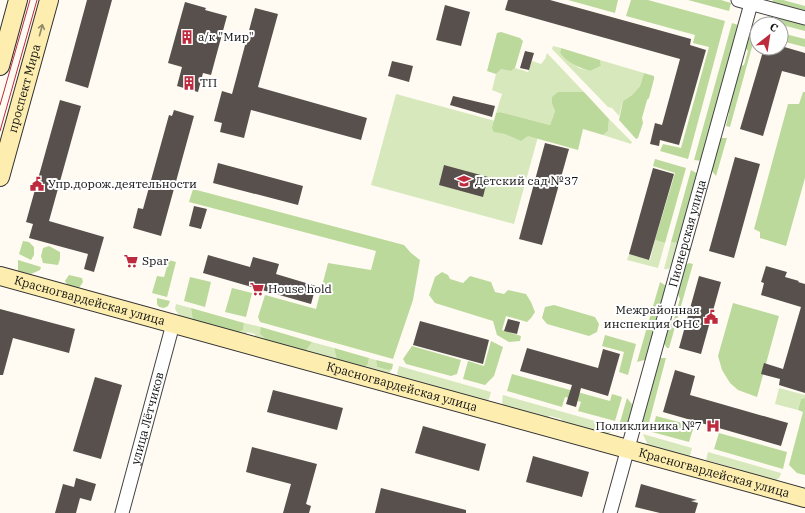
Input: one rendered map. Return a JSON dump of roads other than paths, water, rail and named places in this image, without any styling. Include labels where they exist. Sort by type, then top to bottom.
[{"type":"street","points":[[0,66],[18,0]]},
{"type":"street","name":"проспект Мира","points":[[0,177],[49,0]]},
{"type":"street","points":[[747,1],[805,18]]},
{"type":"street","name":"Пионерская улица","points":[[610,513],[747,1]]},
{"type":"street","name":"Красногвардейская улица","points":[[0,276],[805,498]]},
{"type":"street","name":"улица Лётчиков","points":[[122,513],[174,324]]},
{"type":"tram line","points":[[0,105],[30,0]]},
{"type":"tram line","points":[[0,131],[37,0]]},
{"type":"place","name":"а/к \"Мир\"","points":[[187,37]]},
{"type":"place","name":"ТП","points":[[189,83]]},
{"type":"place","name":"Детский сад №37","points":[[464,181]]},
{"type":"place","name":"Упр.дорож.деятельности","points":[[37,184]]},
{"type":"place","name":"Spar","points":[[131,261]]},
{"type":"place","name":"House hold","points":[[257,289]]},
{"type":"place","name":"Межрайонная инспекция ФНС","points":[[711,317]]},
{"type":"place","name":"Поликлиника №7","points":[[713,426]]}]
